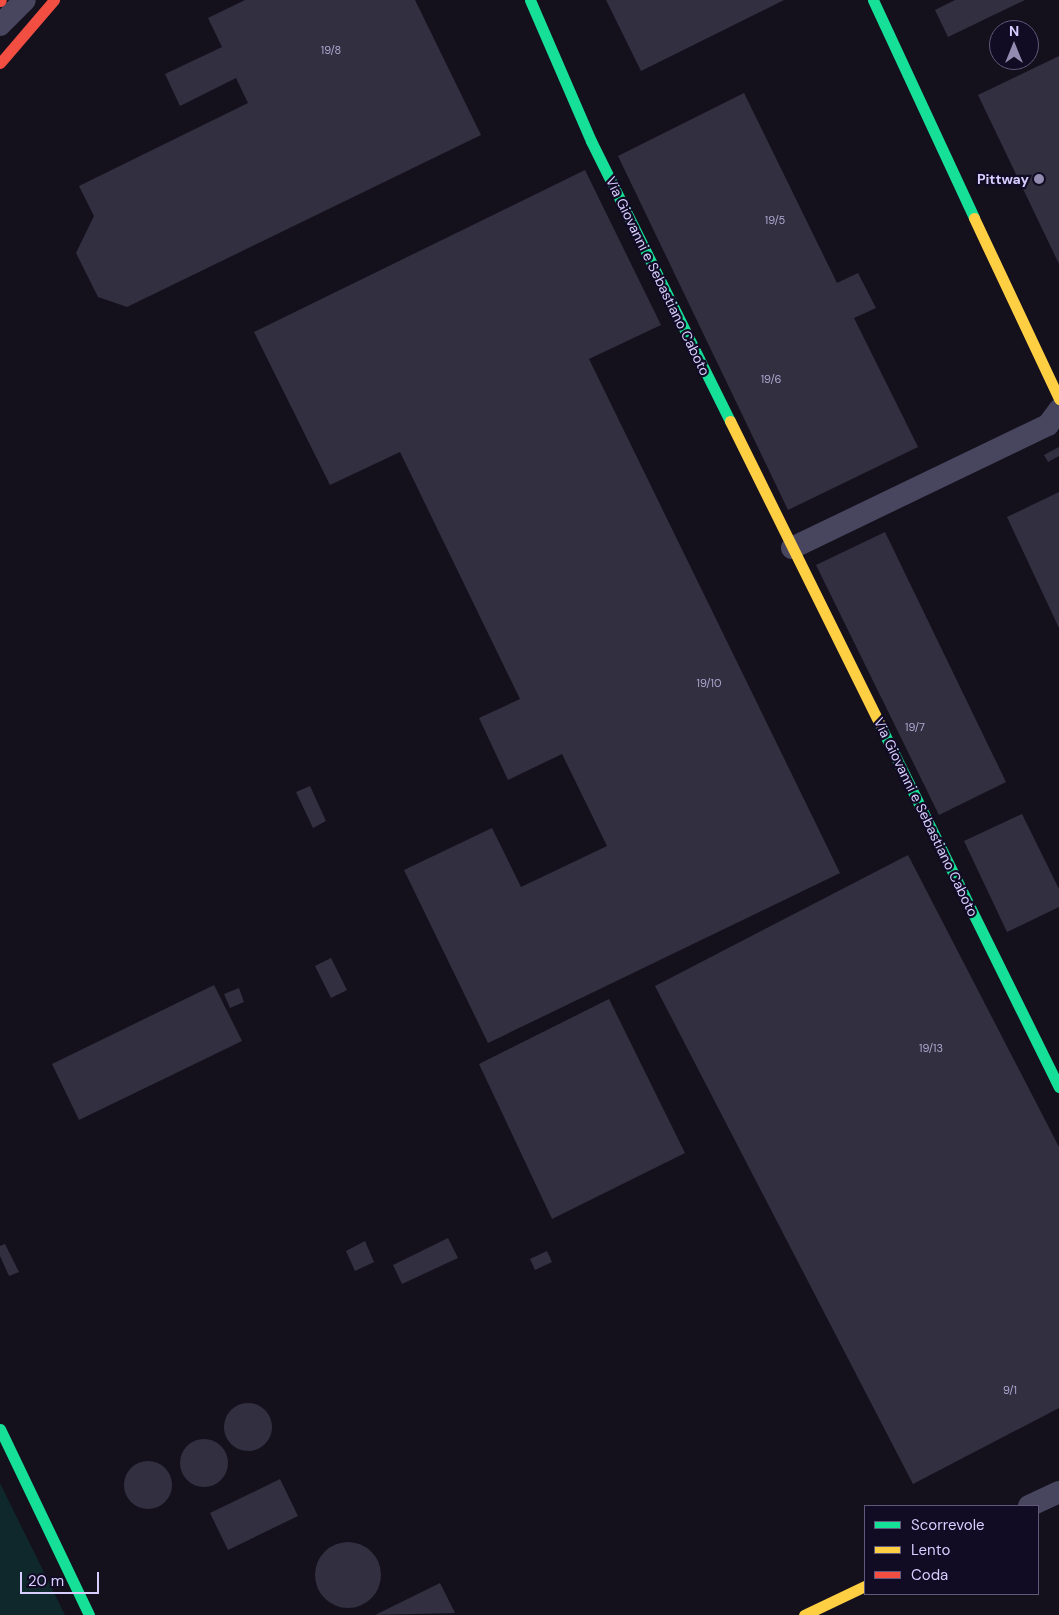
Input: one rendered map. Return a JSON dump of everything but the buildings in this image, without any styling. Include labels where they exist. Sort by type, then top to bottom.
[{"type":"main road","points":[[0,63],[54,0]]},
{"type":"main road","name":"Via Giovanni e Sebastiano Caboto","points":[[530,0],[592,141],[1059,1087]]},
{"type":"main road","points":[[873,0],[1055,406]]},
{"type":"main road","points":[[0,1429],[90,1615]]},
{"type":"main road","points":[[804,1615],[864,1586]]},
{"type":"street","points":[[0,25],[25,0]]},
{"type":"street","points":[[792,548],[1055,406]]},
{"type":"street","points":[[1031,1505],[1059,1492]]},
{"type":"green space","points":[[0,1483],[65,1615],[0,1615]]},
{"type":"traffic: fast","points":[[530,0],[591,141],[730,421]]},
{"type":"traffic: fast","points":[[873,0],[974,218]]},
{"type":"traffic: fast","points":[[879,723],[1059,1087]]},
{"type":"traffic: fast","points":[[0,1429],[89,1615]]},
{"type":"traffic: slow","points":[[974,218],[1059,399]]},
{"type":"traffic: slow","points":[[730,421],[879,723]]},
{"type":"traffic: slow","points":[[804,1615],[864,1586]]},
{"type":"traffic: jam","points":[[0,63],[54,0]]},
{"type":"place","name":"Pittway","points":[[1039,179]]}]
